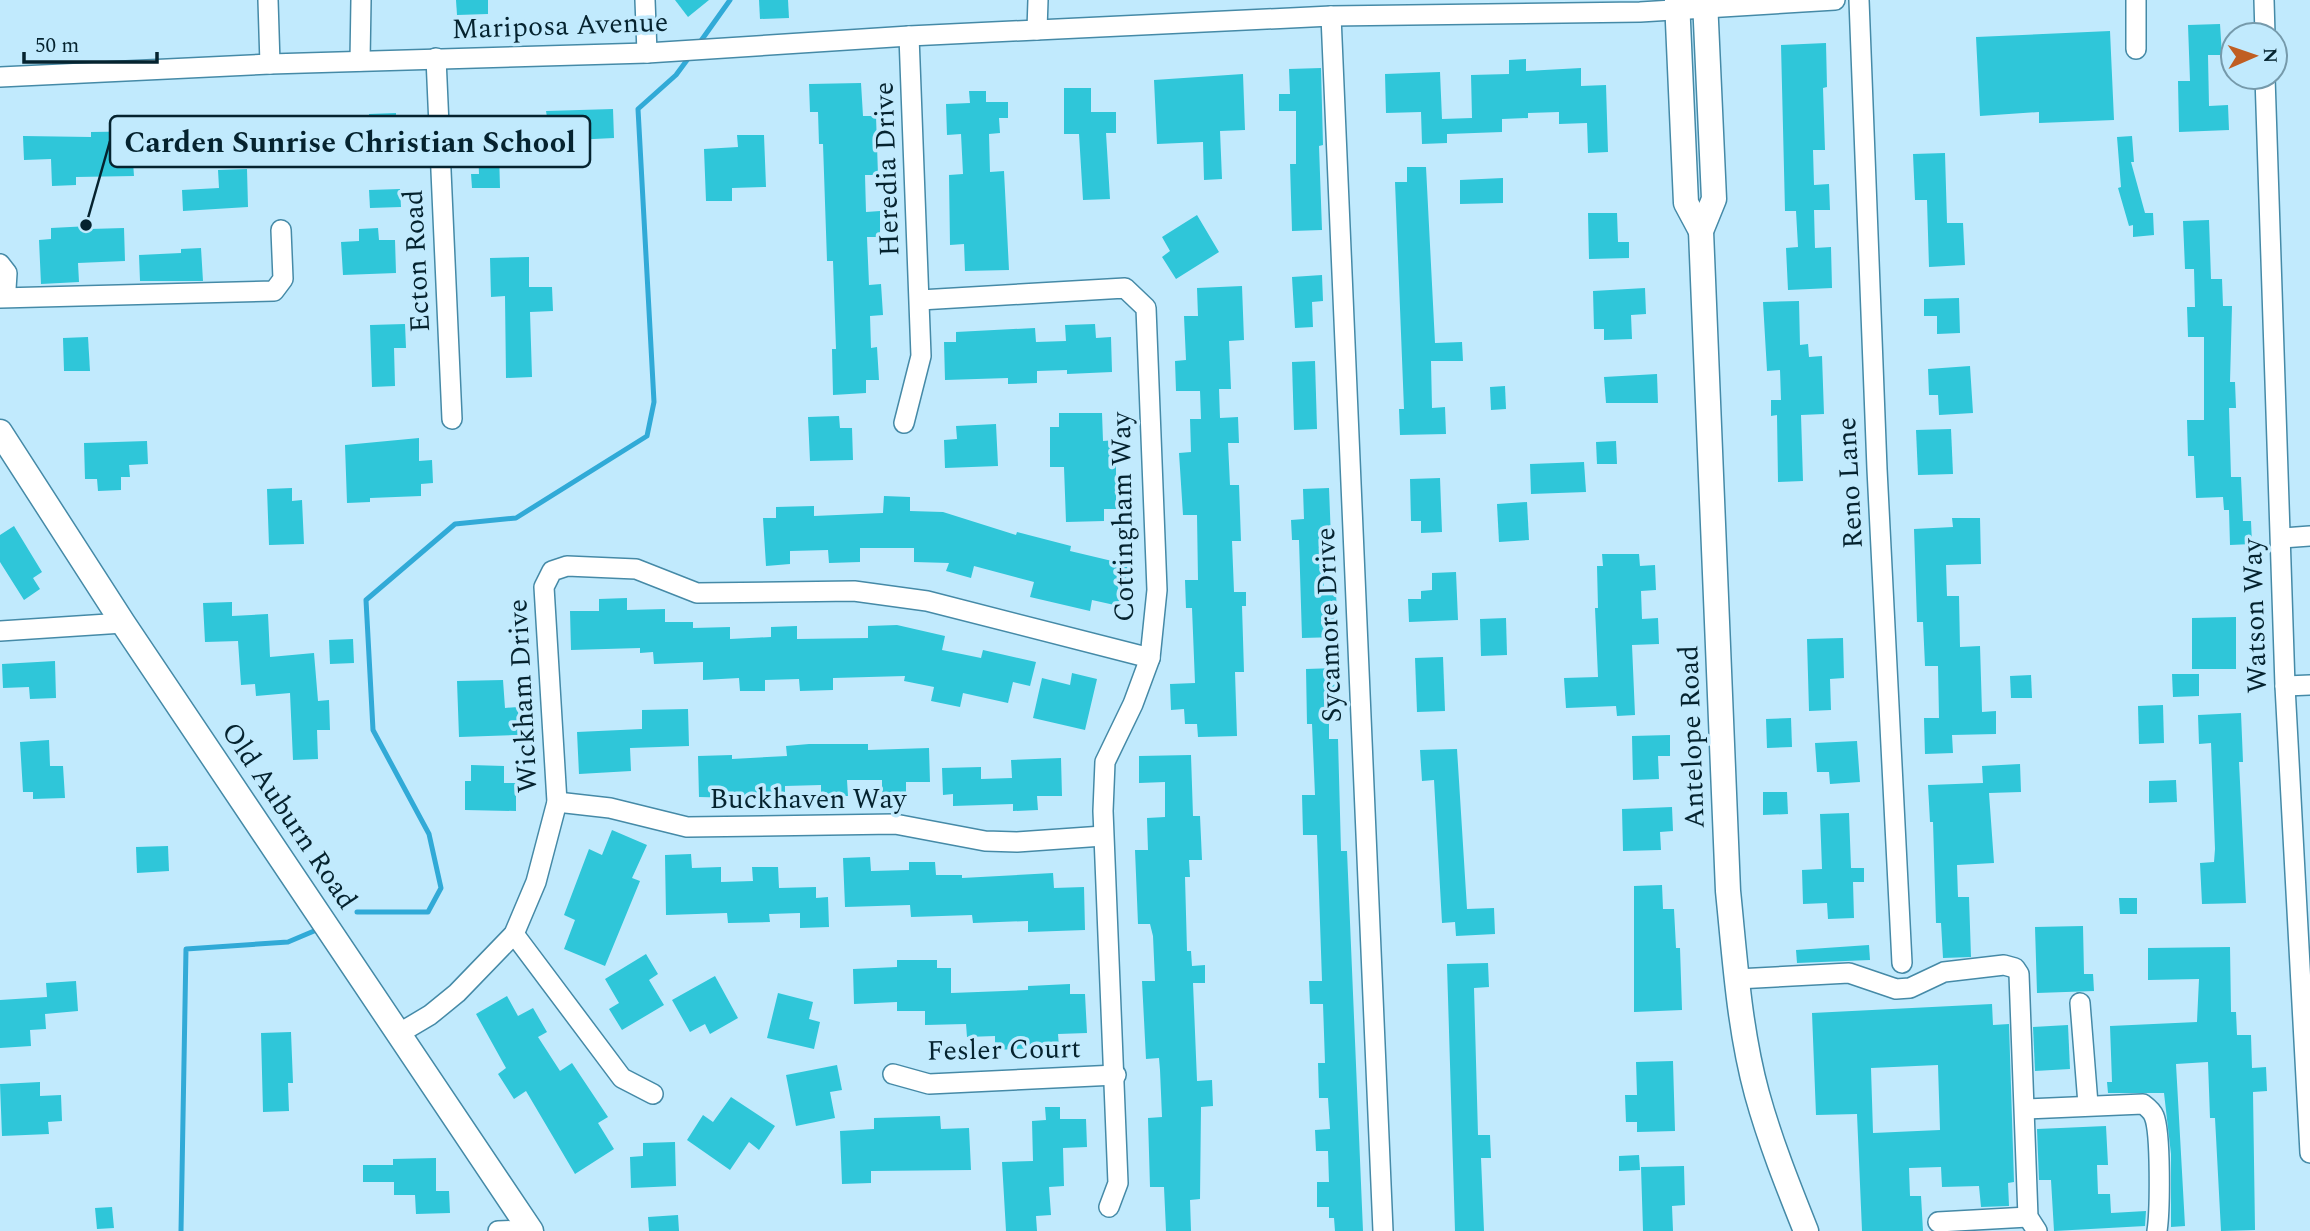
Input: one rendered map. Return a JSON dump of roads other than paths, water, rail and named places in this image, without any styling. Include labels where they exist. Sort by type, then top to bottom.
[{"type":"main road","name":"Antelope Road","points":[[1705,4],[1714,199],[1701,231],[1728,891],[1737,979],[1757,1092],[1774,1150],[1806,1231]]},
{"type":"main road","name":"Antelope Road","points":[[1677,5],[1686,203],[1701,231]]},
{"type":"main road","name":"Old Auburn Road","points":[[0,432],[123,623],[531,1230]]},
{"type":"street","points":[[268,0],[270,64]]},
{"type":"street","points":[[360,61],[361,0]]},
{"type":"street","points":[[645,0],[656,52]]},
{"type":"street","points":[[1037,30],[1038,0]]},
{"type":"street","name":"Mariposa Avenue","points":[[0,77],[270,64],[703,50],[909,36],[1331,16],[1457,7],[1835,0]]},
{"type":"street","name":"Reno Lane","points":[[1859,0],[1877,469],[1902,963]]},
{"type":"street","points":[[2136,0],[2136,48]]},
{"type":"street","points":[[2264,0],[2264,21]]},
{"type":"street","name":"Sycamore Drive","points":[[1331,16],[1383,1231]]},
{"type":"street","name":"Heredia Drive","points":[[904,423],[921,356],[909,36]]},
{"type":"street","name":"Ecton Road","points":[[436,58],[452,419]]},
{"type":"street","name":"Watson Way","points":[[2265,91],[2286,686],[2310,1153]]},
{"type":"street","points":[[0,298],[274,291],[283,279],[281,230]]},
{"type":"street","points":[[0,264],[7,273],[6,289],[0,298]]},
{"type":"street","name":"Cottingham Way","points":[[920,300],[1125,288],[1146,308],[1157,590],[1150,658],[1133,704],[1105,762],[1103,836],[1116,1075],[1118,1183],[1109,1207]]},
{"type":"street","points":[[2281,538],[2310,536]]},
{"type":"street","name":"Wickham Drive","points":[[398,1034],[430,1015],[457,993],[514,934],[536,882],[557,803],[544,587],[552,571],[567,566],[636,569],[697,593],[854,591],[891,594],[1150,658]]},
{"type":"street","points":[[0,631],[123,623]]},
{"type":"street","points":[[2286,686],[2310,685]]},
{"type":"street","name":"Buckhaven Way","points":[[557,803],[610,808],[687,827],[895,824],[985,841],[1017,842],[1103,836]]},
{"type":"street","points":[[514,934],[622,1078],[653,1094]]},
{"type":"street","points":[[1737,979],[1849,973],[1896,989],[1910,988],[1944,972],[2004,965],[2015,968],[2019,974],[2032,1224],[1938,1223]]},
{"type":"street","points":[[2080,1003],[2088,1104]]},
{"type":"street","name":"Fesler Court","points":[[893,1074],[929,1084],[1116,1075]]},
{"type":"street","points":[[2026,1109],[2088,1104],[2143,1104],[2155,1116],[2160,1202],[2157,1231]]},
{"type":"street","points":[[498,1231],[531,1230]]},
{"type":"waterway","points":[[698,45],[730,0]]},
{"type":"waterway","points":[[357,912],[428,912],[441,888],[429,834],[373,730],[366,600],[455,524],[516,518],[647,436],[654,402],[638,109],[676,75],[690,56]]},
{"type":"waterway","points":[[181,1231],[186,949],[288,942],[314,931]]},
{"type":"place","name":"Carden Sunrise Christian School","points":[[86,225]]}]
